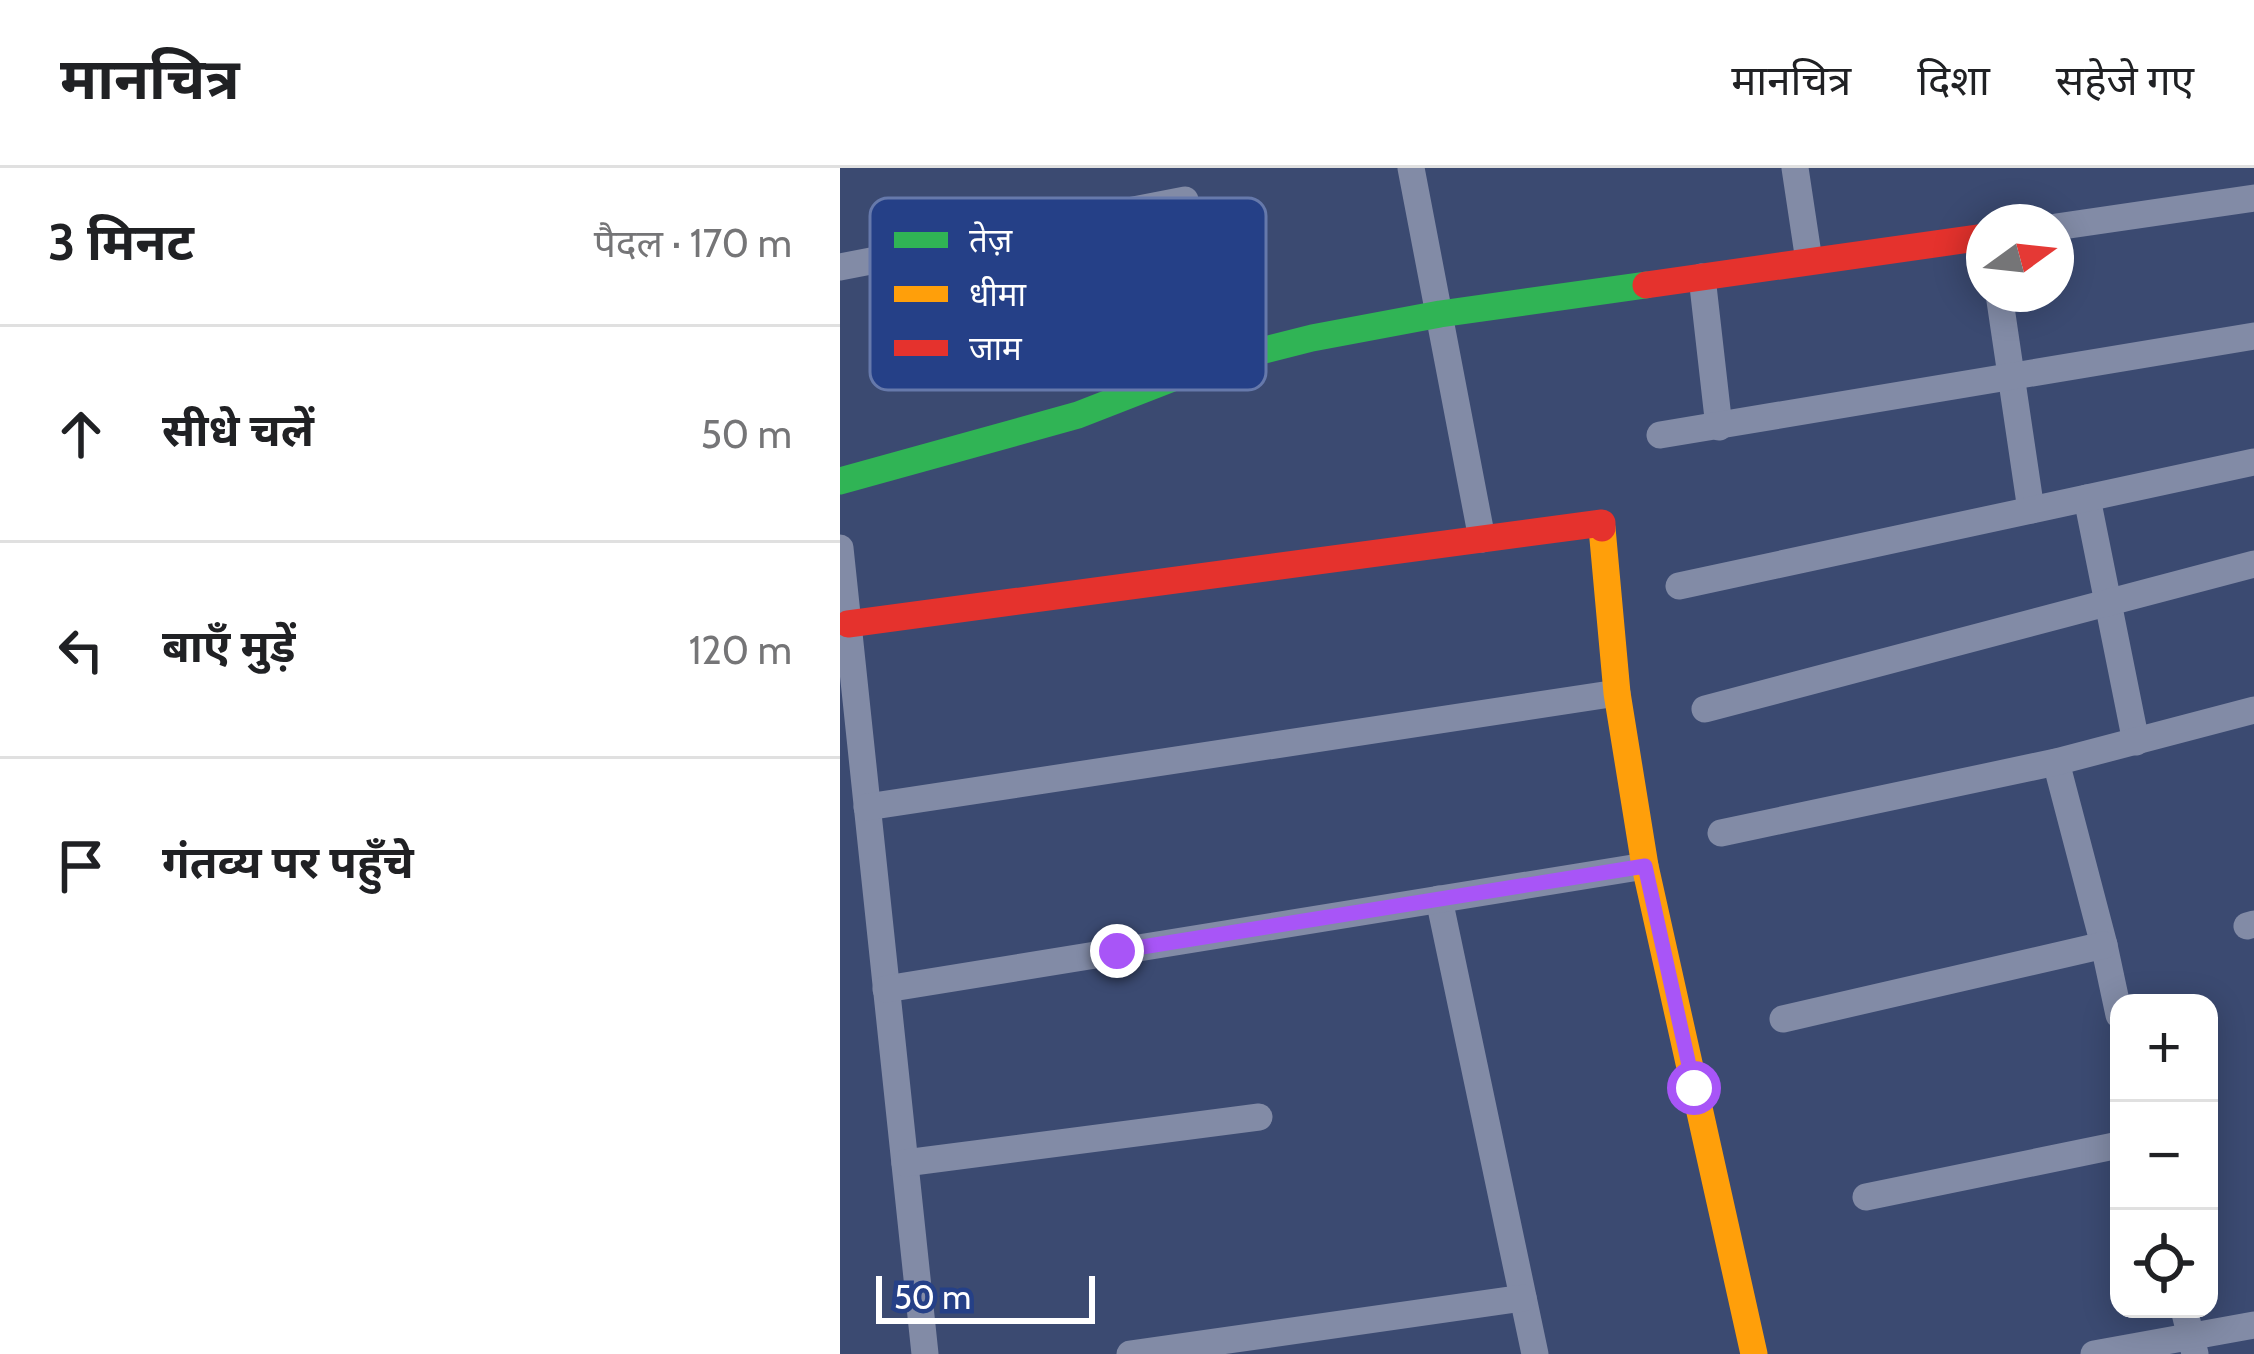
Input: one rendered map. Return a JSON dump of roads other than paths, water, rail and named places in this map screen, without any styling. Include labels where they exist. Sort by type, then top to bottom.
[{"type":"street","points":[[1411,168],[1481,539]]},
{"type":"street","points":[[1795,168],[1809,262]]},
{"type":"street","points":[[2074,223],[2254,198]]},
{"type":"street","points":[[1266,350],[1440,314],[1966,240]]},
{"type":"street","points":[[840,267],[870,261]]},
{"type":"street","points":[[1702,277],[1719,427]]},
{"type":"street","points":[[2002,312],[2031,510]]},
{"type":"street","points":[[1660,435],[2254,336]]},
{"type":"street","points":[[840,481],[1078,415],[1142,390]]},
{"type":"street","points":[[1679,586],[2254,462]]},
{"type":"street","points":[[2087,497],[2136,742]]},
{"type":"street","points":[[848,624],[1602,523],[1617,693],[1645,866],[1754,1354]]},
{"type":"street","points":[[840,548],[925,1354]]},
{"type":"street","points":[[1705,709],[2254,564]]},
{"type":"street","points":[[868,807],[1617,693]]},
{"type":"street","points":[[1720,833],[2056,762],[2254,710]]},
{"type":"street","points":[[2056,762],[2114,994]]},
{"type":"street","points":[[886,988],[1645,866]]},
{"type":"street","points":[[1438,899],[1534,1354]]},
{"type":"street","points":[[1784,1019],[2104,945]]},
{"type":"street","points":[[904,1163],[1259,1117]]},
{"type":"street","points":[[1866,1197],[2110,1146]]},
{"type":"street","points":[[1130,1354],[1523,1298]]},
{"type":"street","points":[[2094,1354],[2193,1346],[2254,1325]]}]
